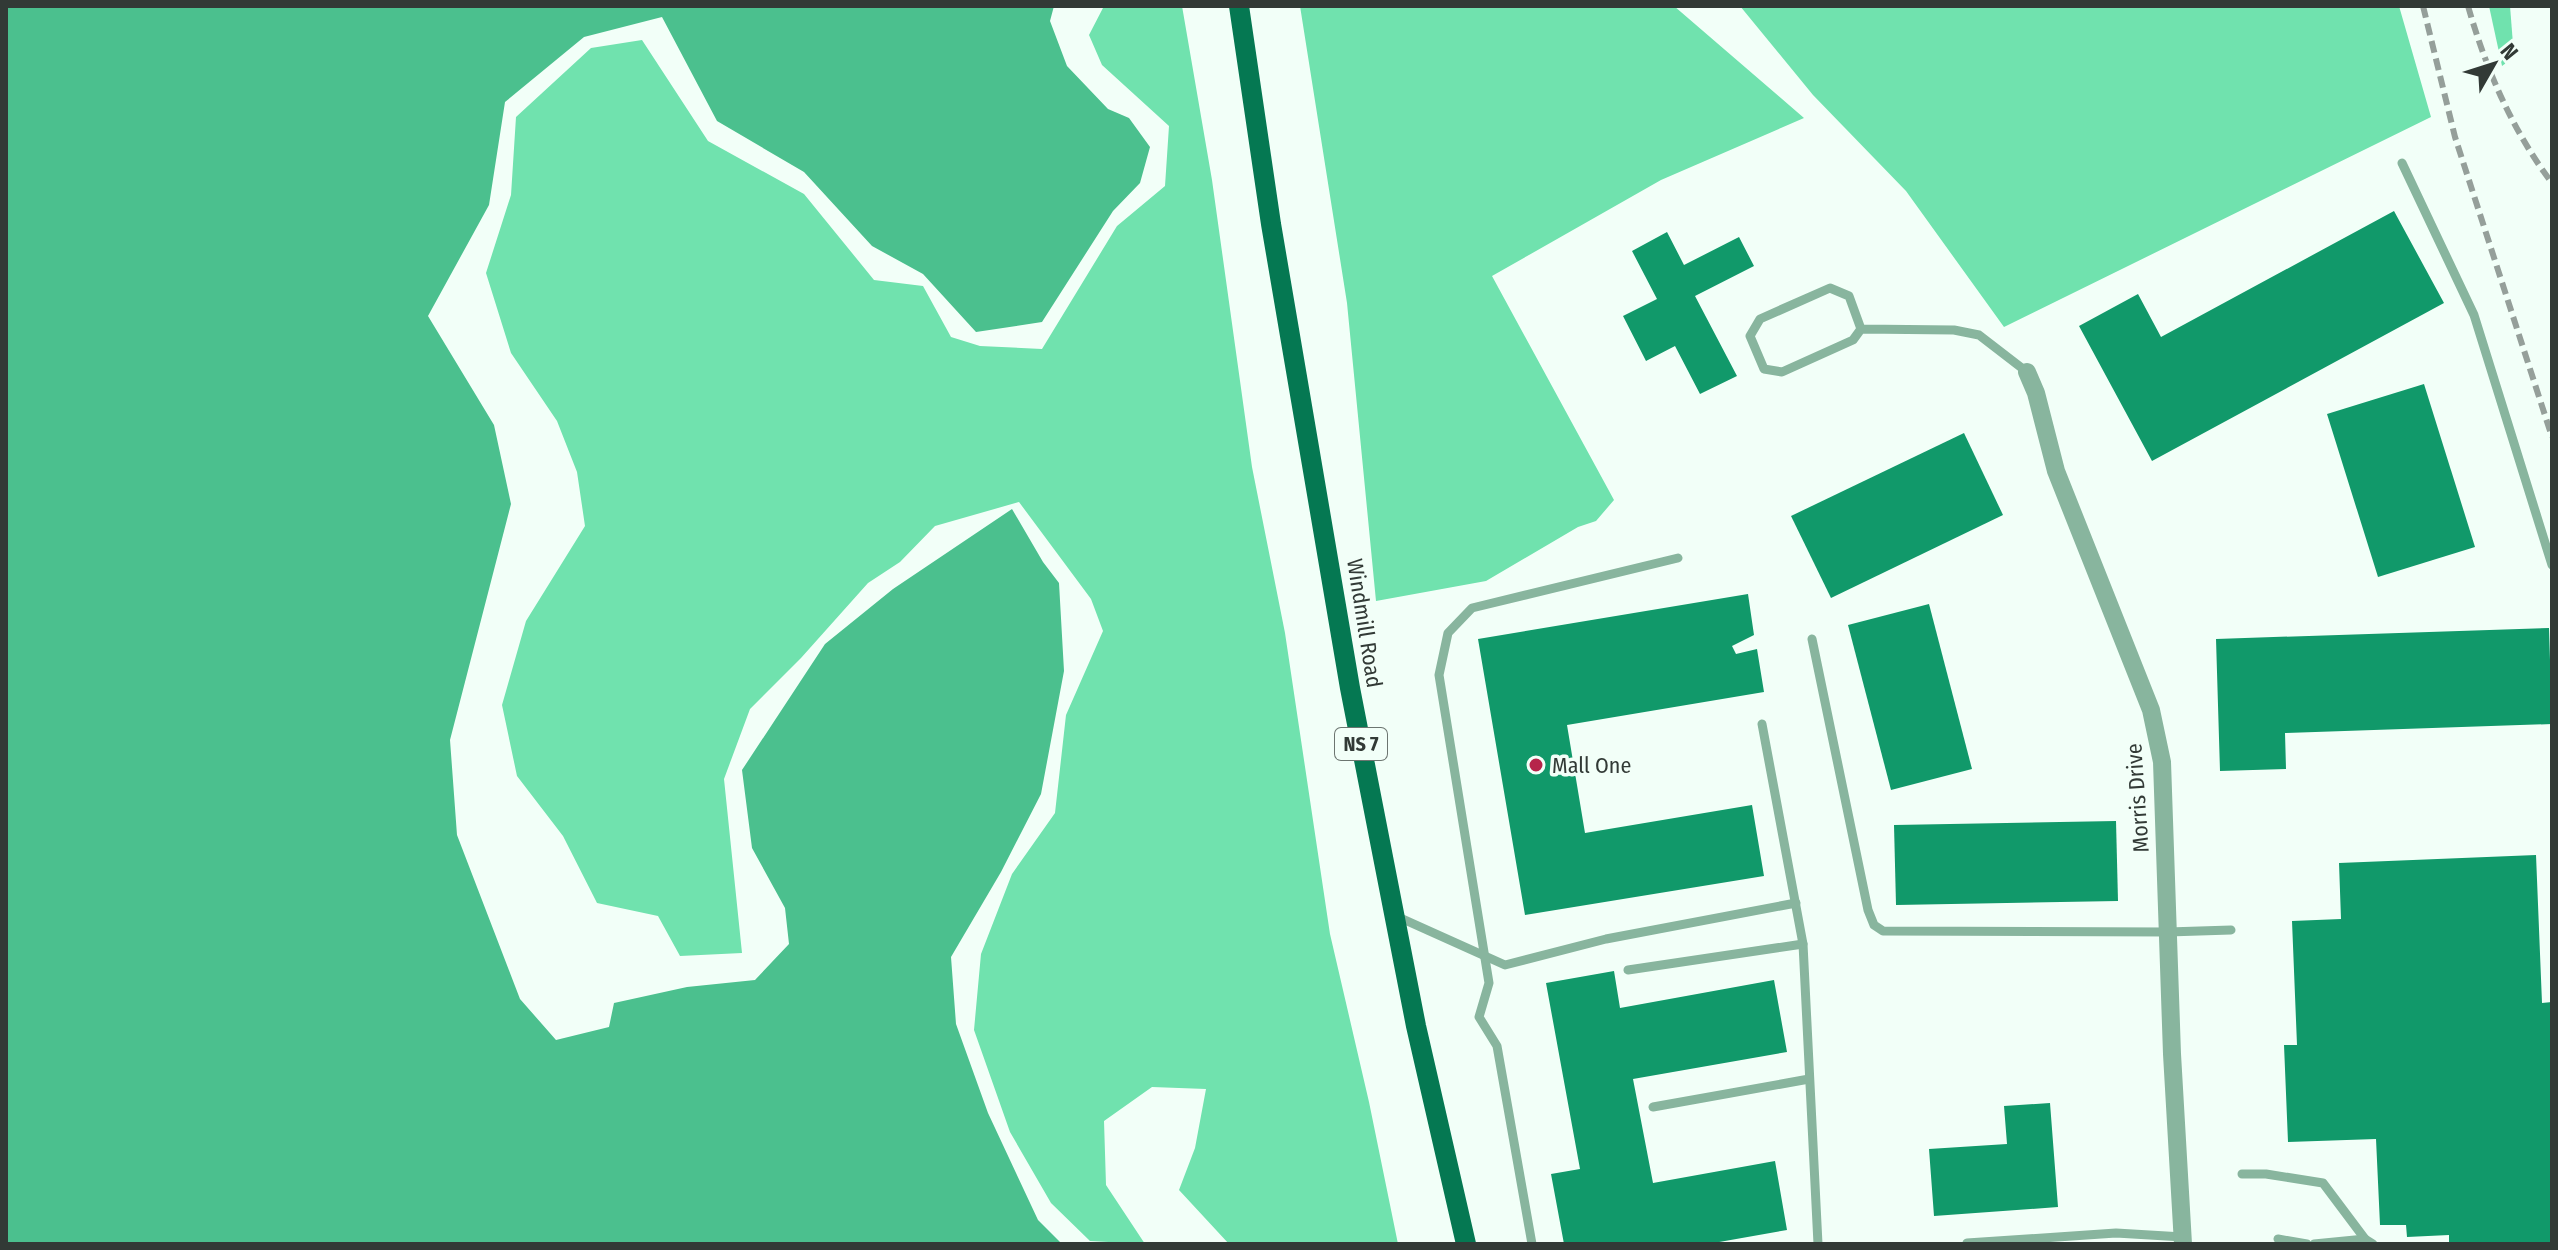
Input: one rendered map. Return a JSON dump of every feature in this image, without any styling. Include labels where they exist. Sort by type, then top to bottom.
[{"type":"main road","name":"Windmill Road","points":[[1239,6],[1271,224],[1350,688],[1416,1026],[1466,1244]]},
{"type":"street","name":"Morris Drive","points":[[2027,372],[2036,393],[2056,471],[2151,710],[2163,772],[2172,1054],[2183,1241]]},
{"type":"lane","points":[[2402,163],[2474,315],[2552,565]]},
{"type":"lane","points":[[1830,288],[1849,296],[1861,329],[1853,340],[1782,372],[1764,369],[1750,336],[1760,319],[1830,288]]},
{"type":"lane","points":[[1861,329],[1954,330],[1979,335],[2027,372]]},
{"type":"lane","points":[[1532,1244],[1497,1046],[1479,1017],[1489,983],[1486,956],[1439,675],[1448,633],[1472,608],[1678,558]]},
{"type":"lane","points":[[1812,639],[1868,910],[1874,925],[1883,931],[2231,930]]},
{"type":"lane","points":[[1762,724],[1803,944],[1818,1244]]},
{"type":"lane","points":[[1394,915],[1505,965],[1606,939],[1796,903]]},
{"type":"lane","points":[[1628,970],[1803,944]]},
{"type":"lane","points":[[1653,1107],[1809,1079]]},
{"type":"lane","points":[[2242,1174],[2266,1174],[2323,1183],[2369,1242]]},
{"type":"lane","points":[[1967,1243],[2116,1233],[2183,1241]]},
{"type":"lane","points":[[2278,1239],[2307,1244]]},
{"type":"lane","points":[[2314,1244],[2369,1242]]},
{"type":"shaded area","points":[[6,6],[1054,6],[1050,21],[1067,66],[1108,109],[1129,118],[1150,147],[1140,183],[1113,211],[1042,322],[976,332],[923,274],[872,246],[804,172],[717,121],[662,17],[584,37],[505,102],[489,205],[428,316],[494,425],[511,504],[450,740],[457,835],[520,999],[556,1040],[609,1027],[614,1003],[687,987],[755,980],[789,944],[785,908],[752,848],[742,770],[825,644],[893,589],[1012,509],[1059,583],[1064,671],[1041,794],[1001,872],[951,957],[956,1024],[988,1113],[1038,1220],[1062,1244],[6,1244]]},
{"type":"shaded area","points":[[1104,6],[1182,6],[1212,180],[1252,467],[1285,633],[1330,934],[1398,1244],[1229,1244],[1179,1190],[1195,1148],[1206,1089],[1152,1087],[1104,1121],[1106,1185],[1145,1244],[1090,1241],[1051,1203],[1010,1132],[974,1030],[981,954],[1012,874],[1055,813],[1066,715],[1103,631],[1091,599],[1019,502],[935,526],[900,562],[868,583],[750,709],[724,779],[742,953],[680,956],[658,916],[597,903],[563,836],[517,776],[502,705],[526,621],[585,526],[577,472],[557,421],[511,353],[486,273],[511,195],[516,117],[591,48],[642,40],[708,141],[804,194],[874,280],[923,286],[951,337],[980,346],[1042,349],[1117,226],[1165,186],[1169,126],[1102,65],[1089,35]]},
{"type":"shaded area","points":[[1300,6],[1674,6],[1804,118],[1661,180],[1492,276],[1614,500],[1596,521],[1578,527],[1486,581],[1376,601],[1347,303]]},
{"type":"shaded area","points":[[1740,6],[2399,6],[2431,117],[2004,327],[1906,191],[1813,95]]},
{"type":"shaded area","points":[[2489,6],[2510,6],[2514,57],[2502,66]]},
{"type":"building","points":[[2394,211],[2444,303],[2152,461],[2079,326],[2138,294],[2161,337]]},
{"type":"building","points":[[1667,232],[1684,265],[1739,237],[1754,266],[1695,296],[1737,376],[1700,394],[1675,346],[1646,361],[1623,316],[1657,299],[1632,251]]},
{"type":"building","points":[[2424,384],[2475,547],[2378,577],[2327,414]]},
{"type":"building","points":[[1964,433],[2003,515],[1831,598],[1791,516]]},
{"type":"building","name":"Mall One","points":[[1748,594],[1754,635],[1732,646],[1736,654],[1757,649],[1764,692],[1567,725],[1585,833],[1752,805],[1764,876],[1525,915],[1478,639]]},
{"type":"building","points":[[1929,604],[1972,769],[1891,790],[1848,625]]},
{"type":"building","points":[[2549,628],[2552,724],[2285,733],[2286,769],[2220,771],[2216,639]]},
{"type":"building","points":[[2116,821],[2118,901],[1896,905],[1894,825]]},
{"type":"building","points":[[2536,855],[2542,1003],[2552,1002],[2552,1244],[2449,1244],[2449,1235],[2407,1237],[2406,1225],[2380,1225],[2376,1139],[2288,1142],[2284,1045],[2297,1045],[2292,921],[2341,919],[2339,863]]},
{"type":"building","points":[[1614,971],[1620,1008],[1774,980],[1787,1052],[1633,1079],[1653,1183],[1775,1161],[1787,1230],[1708,1244],[1564,1244],[1551,1174],[1580,1169],[1546,983]]},
{"type":"building","points":[[2050,1103],[2058,1207],[1934,1216],[1929,1149],[2007,1144],[2004,1106]]},
{"type":"railway","points":[[2423,6],[2455,137],[2552,437]]},
{"type":"railway","points":[[2468,6],[2502,98],[2525,142],[2552,183]]},
{"type":"place","name":"Mall One","points":[[1536,765]]}]
